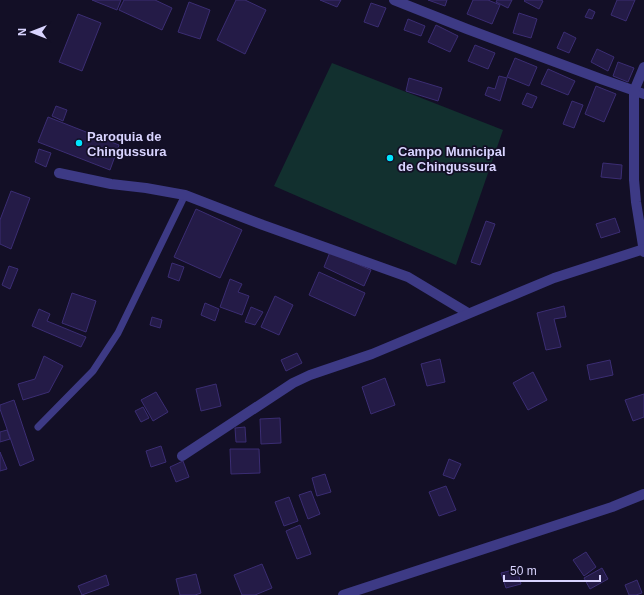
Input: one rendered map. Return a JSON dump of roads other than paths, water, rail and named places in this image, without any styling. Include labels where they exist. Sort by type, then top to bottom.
[{"type":"street","points":[[394,0],[467,29],[644,94]]},
{"type":"street","points":[[182,456],[293,383],[310,375],[372,354],[554,278],[644,250],[634,180],[634,91],[644,67]]},
{"type":"street","points":[[59,173],[111,184],[185,195],[263,225],[408,277],[468,313]]},
{"type":"street","points":[[343,595],[590,514],[644,494]]},
{"type":"lane","points":[[38,427],[94,371],[106,354],[118,333],[185,195]]},
{"type":"place","name":"Paroquia de Chingussura","points":[[79,143]]},
{"type":"place","name":"Campo Municipal de Chingussura","points":[[390,158]]}]
